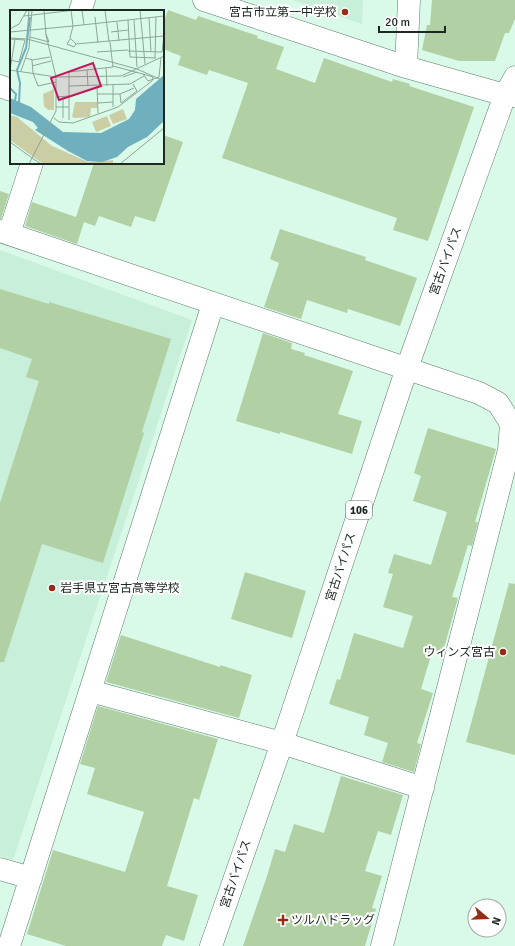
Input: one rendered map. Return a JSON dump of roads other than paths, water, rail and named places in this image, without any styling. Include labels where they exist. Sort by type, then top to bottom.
[{"type":"main road","points":[[80,10],[84,0]]},
{"type":"main road","points":[[204,0],[406,67],[512,90]]},
{"type":"main road","points":[[406,67],[409,0]]},
{"type":"main road","points":[[0,86],[10,90]]},
{"type":"main road","name":"宮古バイパス","points":[[211,946],[282,743],[407,368],[512,90]]},
{"type":"main road","points":[[32,164],[5,233],[479,393],[498,403],[511,424],[509,450],[382,946]]},
{"type":"main road","points":[[9,946],[213,304]]},
{"type":"main road","points":[[90,691],[282,743],[423,788]]},
{"type":"main road","points":[[0,868],[31,878]]},
{"type":"place","name":"宮古市立第一中学校","points":[[345,12]]},
{"type":"place","name":"岩手県立宮古高等学校","points":[[52,588]]},
{"type":"place","name":"ウィンズ宮古","points":[[503,652]]},
{"type":"place","name":"ツルハドラッグ","points":[[283,920]]}]
